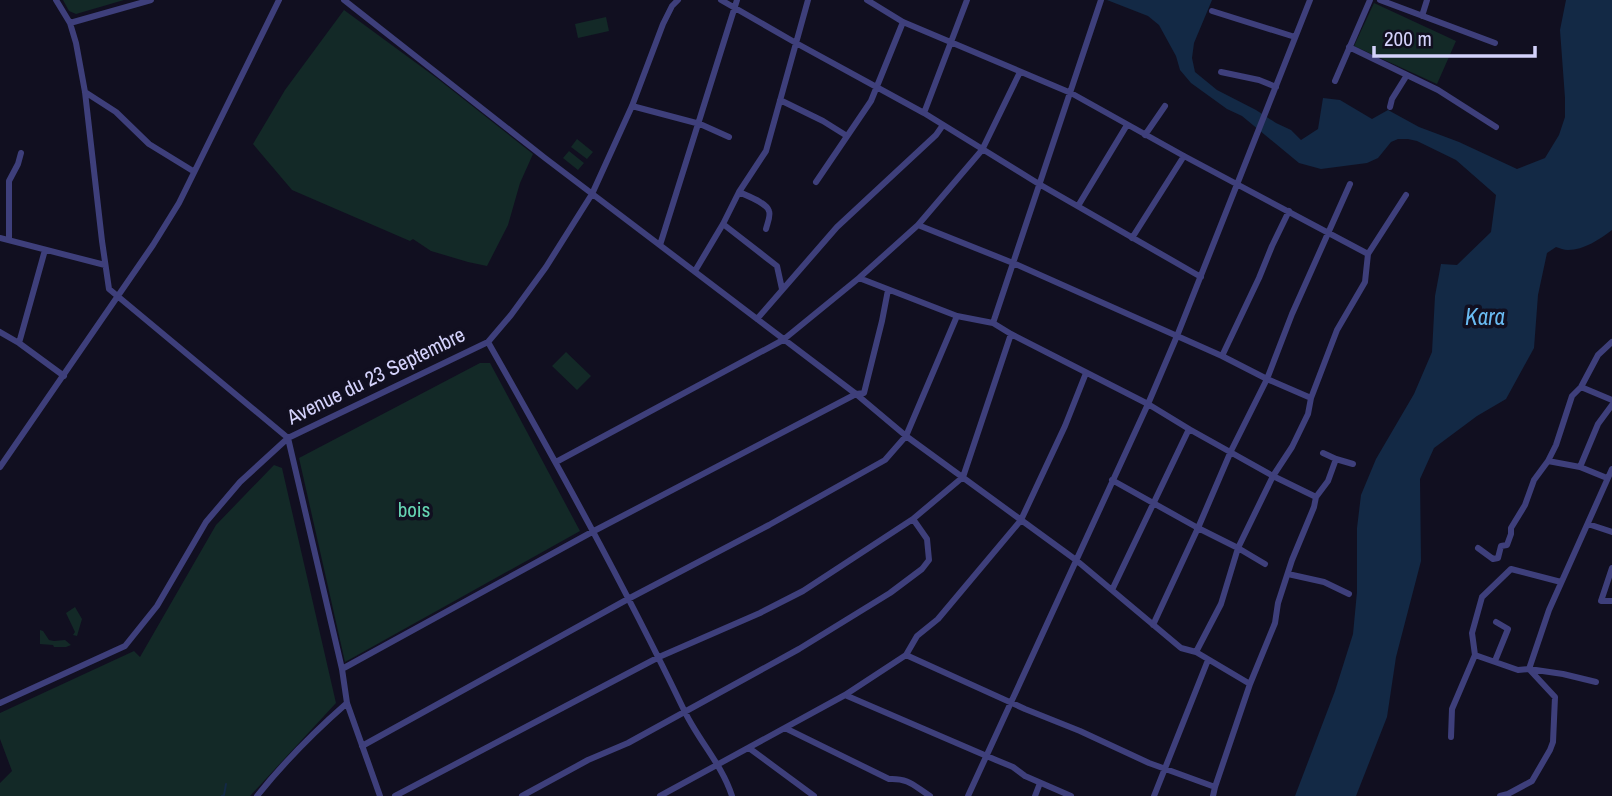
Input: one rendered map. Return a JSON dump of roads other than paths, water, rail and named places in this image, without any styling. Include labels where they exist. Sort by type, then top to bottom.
[{"type":"street","points":[[56,0],[70,23],[85,92],[109,289],[288,438],[342,669],[347,703],[380,796]]},
{"type":"street","points":[[70,23],[151,0]]},
{"type":"street","points":[[0,467],[179,203],[279,0]]},
{"type":"street","points":[[344,0],[592,194],[856,394],[906,436],[1076,560],[1181,648],[1196,652],[1250,684]]},
{"type":"street","name":"Avenue du 23 Septembre","points":[[0,703],[125,646],[157,606],[206,522],[240,482],[288,438],[488,342],[546,267],[592,194],[632,106],[663,24],[678,0]]},
{"type":"street","points":[[721,0],[924,113],[1039,184],[1200,277]]},
{"type":"street","points":[[660,246],[737,0]]},
{"type":"street","points":[[695,271],[723,224],[738,192],[766,151],[808,0]]},
{"type":"street","points":[[867,0],[903,22],[1071,93],[1368,254]]},
{"type":"street","points":[[924,113],[967,0]]},
{"type":"street","points":[[993,323],[1101,0]]},
{"type":"street","points":[[968,796],[1148,404],[1310,0]]},
{"type":"street","points":[[1335,81],[1370,0]]},
{"type":"street","points":[[1380,0],[1495,43]]},
{"type":"street","points":[[1422,16],[1427,0]]},
{"type":"street","points":[[1212,11],[1296,37]]},
{"type":"street","points":[[816,182],[870,101],[903,22]]},
{"type":"street","points":[[1349,47],[1438,89],[1496,127]]},
{"type":"street","points":[[556,462],[783,340],[859,278],[918,225],[982,150],[1020,72]]},
{"type":"street","points":[[1221,72],[1259,80],[1276,87]]},
{"type":"street","points":[[1390,107],[1407,75]]},
{"type":"street","points":[[85,92],[116,112],[149,144],[193,171]]},
{"type":"street","points":[[780,100],[847,136]]},
{"type":"street","points":[[632,106],[699,124],[729,137]]},
{"type":"street","points":[[1145,135],[1166,106]]},
{"type":"street","points":[[757,319],[837,227],[936,135],[943,125]]},
{"type":"street","points":[[1078,206],[1128,125]]},
{"type":"street","points":[[9,240],[9,181],[21,153]]},
{"type":"street","points":[[1132,237],[1184,156]]},
{"type":"street","points":[[1153,625],[1231,451],[1267,379],[1292,314],[1350,184]]},
{"type":"street","points":[[738,192],[768,209],[770,214],[766,229]]},
{"type":"street","points":[[1196,652],[1221,604],[1238,548],[1273,476],[1292,447],[1308,414],[1311,398],[1337,330],[1366,282],[1368,254],[1406,195]]},
{"type":"street","points":[[1222,356],[1289,211]]},
{"type":"street","points":[[723,224],[778,266],[782,289]]},
{"type":"street","points":[[918,225],[1013,263],[1311,398]]},
{"type":"street","points":[[0,238],[105,265]]},
{"type":"street","points":[[19,343],[45,250]]},
{"type":"street","points":[[859,278],[957,316],[993,323],[1148,404],[1273,476],[1316,497]]},
{"type":"street","points":[[342,669],[592,532],[856,394],[864,393],[883,321],[888,289]]},
{"type":"street","points":[[362,746],[885,460],[906,436],[957,316]]},
{"type":"street","points":[[0,332],[64,376]]},
{"type":"street","points":[[395,796],[659,657],[803,591],[913,519],[962,477],[1011,334]]},
{"type":"street","points":[[488,342],[556,462],[659,657],[685,712],[718,765],[733,796]]},
{"type":"street","points":[[1478,548],[1493,559],[1498,558],[1501,546],[1507,545],[1511,528],[1525,505],[1534,480],[1556,445],[1572,396],[1581,387],[1598,355],[1612,342]]},
{"type":"street","points":[[660,796],[845,695],[906,655],[917,636],[938,619],[1021,520],[1065,426],[1086,373]]},
{"type":"street","points":[[1580,467],[1598,425],[1612,403],[1581,387]]},
{"type":"street","points":[[1112,590],[1189,429]]},
{"type":"street","points":[[1323,453],[1353,464]]},
{"type":"street","points":[[906,655],[1215,794],[1250,684],[1275,623],[1278,603],[1292,560],[1316,497],[1328,481],[1336,459]]},
{"type":"street","points":[[1548,461],[1580,467],[1607,478]]},
{"type":"street","points":[[1529,670],[1549,610],[1612,469]]},
{"type":"street","points":[[1112,480],[1265,564]]},
{"type":"street","points":[[523,796],[685,712],[809,643],[890,593],[922,569],[929,560],[927,539],[913,519]]},
{"type":"street","points":[[1588,524],[1612,533]]},
{"type":"street","points":[[1612,568],[1601,601],[1612,601]]},
{"type":"street","points":[[1451,737],[1452,709],[1475,655],[1472,633],[1482,597],[1511,569],[1562,582]]},
{"type":"street","points":[[1288,574],[1324,582],[1349,594]]},
{"type":"street","points":[[1495,662],[1508,629],[1496,622]]},
{"type":"street","points":[[1475,655],[1518,670],[1563,674],[1596,682]]},
{"type":"street","points":[[1154,796],[1208,660]]},
{"type":"street","points":[[1500,796],[1532,781],[1553,742],[1555,696],[1529,670]]},
{"type":"street","points":[[845,695],[1013,767],[1025,776],[1071,796]]},
{"type":"street","points":[[257,796],[315,731],[347,703]]},
{"type":"street","points":[[785,728],[889,779],[900,778],[911,782],[930,796]]},
{"type":"street","points":[[749,748],[814,796]]},
{"type":"street","points":[[1035,796],[1040,783]]},
{"type":"water","name":"Kara","points":[[1107,0],[1212,0],[1194,43],[1192,58],[1195,72],[1217,90],[1291,130],[1301,140],[1318,129],[1323,98],[1340,100],[1372,119],[1388,110],[1419,127],[1517,169],[1545,158],[1559,135],[1565,117],[1560,30],[1566,0],[1612,0],[1612,230],[1586,246],[1568,250],[1556,247],[1547,253],[1538,295],[1534,348],[1506,399],[1477,416],[1434,448],[1420,479],[1421,561],[1396,657],[1387,717],[1356,796],[1295,796],[1335,691],[1353,634],[1361,495],[1376,459],[1414,394],[1432,352],[1435,296],[1441,264],[1457,265],[1491,232],[1496,195],[1456,160],[1408,139],[1391,142],[1378,158],[1367,163],[1321,169],[1299,163],[1242,116],[1227,109],[1191,83],[1180,70],[1176,56],[1159,25],[1148,16]]},
{"type":"waterway","points":[[222,796],[226,784]]},
{"type":"park label","name":"bois","points":[[414,510]]}]
